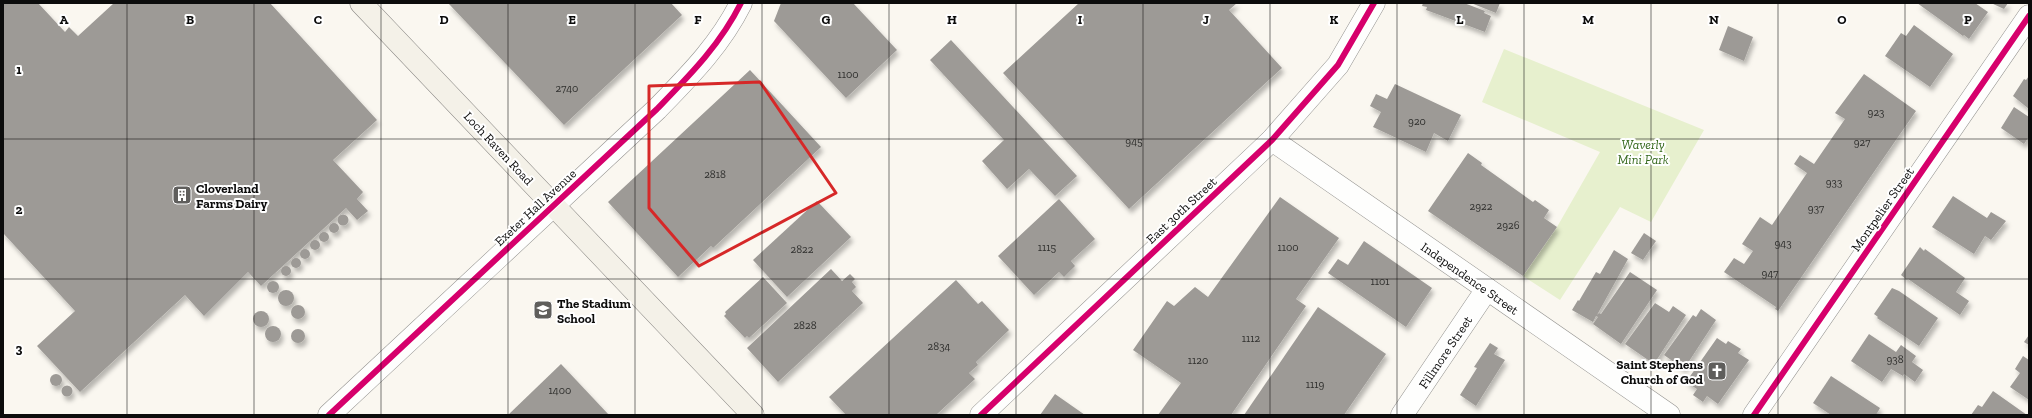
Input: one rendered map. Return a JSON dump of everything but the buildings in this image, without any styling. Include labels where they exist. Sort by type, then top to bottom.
[{"type":"main road","name":"Loch Raven Road","points":[[361,3],[753,415]]},
{"type":"street","name":"Exeter Hall Avenue","points":[[329,415],[657,109],[703,62],[731,23],[741,3]]},
{"type":"street","name":"East 30th Street","points":[[981,415],[1272,140],[1338,65],[1374,3]]},
{"type":"street","name":"Montpelier Street","points":[[1754,415],[2029,16]]},
{"type":"street","name":"Independence Street","points":[[1272,140],[1669,415]]},
{"type":"street","name":"Fillmore Street","points":[[1402,415],[1487,289]]},
{"type":"highlighted area","points":[[760,82],[836,193],[699,266],[649,208],[649,86]]},
{"type":"green space","name":"Waverly Mini Park","points":[[1504,49],[1704,130],[1651,222],[1620,207],[1560,300],[1523,276],[1557,227],[1600,152],[1482,102]]},
{"type":"cycle path","points":[[329,415],[657,109],[704,59],[724,32],[741,3]]},
{"type":"cycle path","points":[[981,415],[1272,140],[1338,65],[1374,3]]},
{"type":"cycle path","points":[[1754,415],[2029,16]]},
{"type":"place","name":"Cloverland Farms Dairy","points":[[182,195]]},
{"type":"place","name":"The Stadium School","points":[[543,310]]},
{"type":"place","name":"Saint Stephens Church of God","points":[[1717,371]]}]
